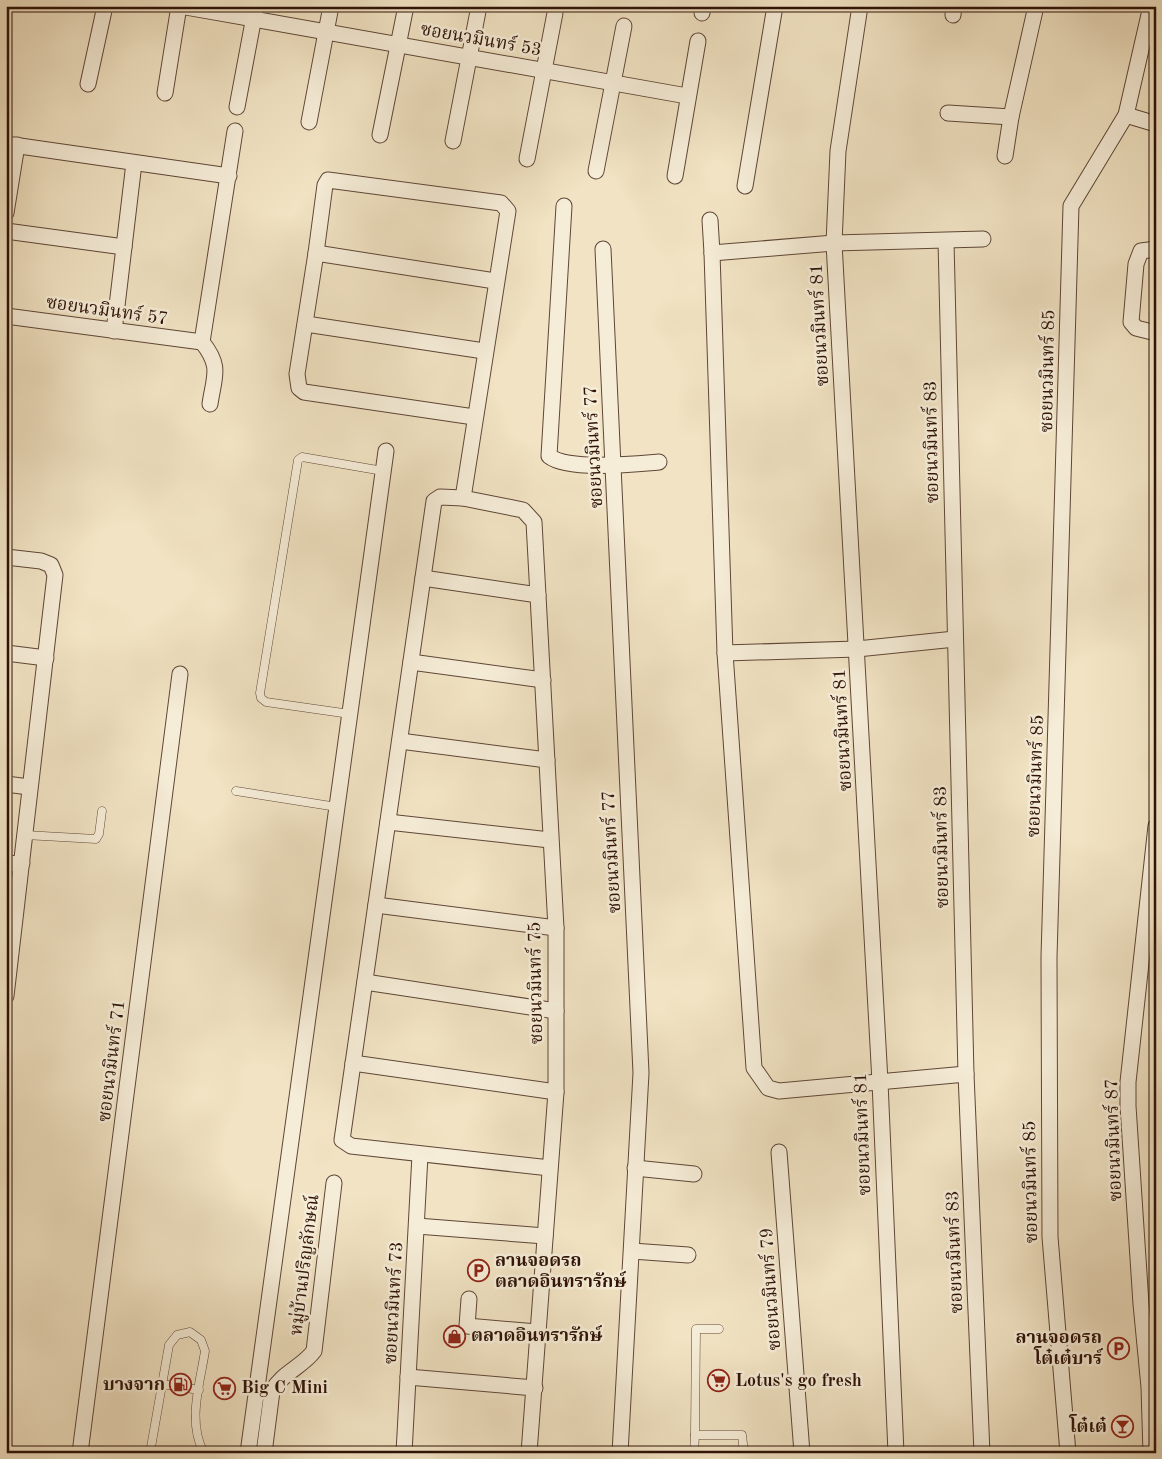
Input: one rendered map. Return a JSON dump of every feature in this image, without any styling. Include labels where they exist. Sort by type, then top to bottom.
[{"type":"street","points":[[88,84],[104,6]]},
{"type":"street","points":[[165,93],[180,6]]},
{"type":"street","name":"ซอยนวมินทร์ 53","points":[[180,6],[255,13],[326,32],[687,96]]},
{"type":"street","points":[[309,122],[331,6]]},
{"type":"street","points":[[380,135],[406,6]]},
{"type":"street","points":[[453,141],[478,6]]},
{"type":"street","points":[[745,186],[775,6]]},
{"type":"street","name":"ซอยนวมินทร์ 81","points":[[860,6],[838,151],[834,243],[880,1082],[896,1453]]},
{"type":"street","points":[[1005,156],[1011,117],[1036,6]]},
{"type":"street","name":"ซอยนวมินทร์ 85","points":[[1068,1453],[1050,1237],[1049,957],[1071,206],[1126,115],[1151,6]]},
{"type":"street","points":[[237,107],[255,13]]},
{"type":"street","points":[[527,159],[555,13]]},
{"type":"street","points":[[596,171],[624,26]]},
{"type":"street","points":[[675,176],[687,96],[698,41]]},
{"type":"street","points":[[948,113],[1011,117]]},
{"type":"street","points":[[1126,115],[1156,124]]},
{"type":"street","points":[[210,404],[216,366],[214,356],[202,342],[235,131]]},
{"type":"street","points":[[6,213],[11,144],[134,164],[229,176]]},
{"type":"street","points":[[114,331],[134,164]]},
{"type":"street","points":[[474,418],[304,392],[298,388],[296,382],[325,185],[328,180],[501,203],[508,210],[495,281],[462,498],[440,497],[434,501],[342,1140],[351,1146],[550,1168]]},
{"type":"street","points":[[564,206],[549,456],[557,461],[567,463],[614,465],[659,462]]},
{"type":"street","points":[[710,220],[725,653],[754,1068],[768,1088],[778,1091],[966,1074]]},
{"type":"street","points":[[6,232],[124,247]]},
{"type":"street","points":[[712,253],[834,243],[983,239]]},
{"type":"street","name":"ซอยนวมินทร์ 83","points":[[946,241],[966,1074],[982,1453]]},
{"type":"street","name":"ซอยนวมินทร์ 77","points":[[603,249],[641,1073],[620,1453]]},
{"type":"street","points":[[1156,249],[1141,252],[1138,255],[1131,322],[1136,328],[1156,333]]},
{"type":"street","points":[[316,253],[495,281]]},
{"type":"street","name":"ซอยนวมินทร์ 57","points":[[6,316],[202,342]]},
{"type":"street","points":[[306,324],[484,352]]},
{"type":"street","points":[[248,1453],[386,451]]},
{"type":"street","name":"ซอยนวมินทร์ 75","points":[[462,498],[523,510],[534,522],[556,928],[556,1092],[529,1453]]},
{"type":"street","points":[[6,557],[41,561],[51,565],[55,575],[55,588],[29,787],[22,863],[8,962],[6,996]]},
{"type":"street","points":[[423,578],[538,595]]},
{"type":"street","points":[[725,653],[857,649],[955,639]]},
{"type":"street","points":[[6,653],[46,658]]},
{"type":"street","points":[[411,662],[543,680]]},
{"type":"street","name":"ซอยนวมินทร์ 71","points":[[80,1453],[180,674]]},
{"type":"street","points":[[400,741],[547,760]]},
{"type":"street","points":[[6,784],[29,787]]},
{"type":"street","points":[[388,822],[550,840]]},
{"type":"street","name":"ซอยนวมินทร์ 87","points":[[1151,1453],[1149,1387],[1141,1304],[1128,1082],[1156,826]]},
{"type":"street","points":[[6,864],[22,863]]},
{"type":"street","points":[[376,905],[556,928]]},
{"type":"street","points":[[365,982],[556,1011]]},
{"type":"street","points":[[353,1063],[556,1092]]},
{"type":"street","name":"ซอยนวมินทร์ 79","points":[[779,1152],[802,1453]]},
{"type":"street","name":"ซอยนวมินทร์ 73","points":[[404,1453],[420,1155]]},
{"type":"street","points":[[635,1168],[694,1174]]},
{"type":"street","name":"หมู่บ้านปริญลักษณ์","points":[[264,1453],[272,1391],[277,1382],[305,1362],[314,1351],[334,1183]]},
{"type":"street","points":[[417,1226],[545,1236]]},
{"type":"street","points":[[632,1251],[688,1256]]},
{"type":"street","points":[[469,1299],[467,1326],[537,1332]]},
{"type":"street","points":[[408,1377],[535,1388]]},
{"type":"lane","points":[[350,714],[266,702],[261,698],[260,692],[298,460],[302,457],[383,470]]},
{"type":"lane","points":[[236,791],[337,807]]},
{"type":"lane","points":[[25,835],[96,840],[99,834],[102,811]]},
{"type":"lane","points":[[694,1453],[696,1329],[719,1329]]},
{"type":"lane","points":[[150,1453],[169,1345],[177,1335],[190,1332],[200,1340],[205,1351],[195,1424],[197,1440],[204,1453]]},
{"type":"lane","points":[[162,1384],[199,1390]]},
{"type":"lane","points":[[695,1435],[742,1435],[744,1453]]},
{"type":"place","name":"ลานจอดรถ ตลาดอินทรารักษ์","points":[[479,1271]]},
{"type":"place","name":"ตลาดอินทรารักษ์","points":[[455,1336]]},
{"type":"place","name":"ลานจอดรถ โต๋เต๋บาร์","points":[[1118,1348]]},
{"type":"place","name":"Lotus's go fresh","points":[[719,1381]]},
{"type":"place","name":"บางจาก","points":[[181,1385]]},
{"type":"place","name":"Big C Mini","points":[[225,1388]]},
{"type":"place","name":"โต๋เต๋","points":[[1123,1427]]}]
